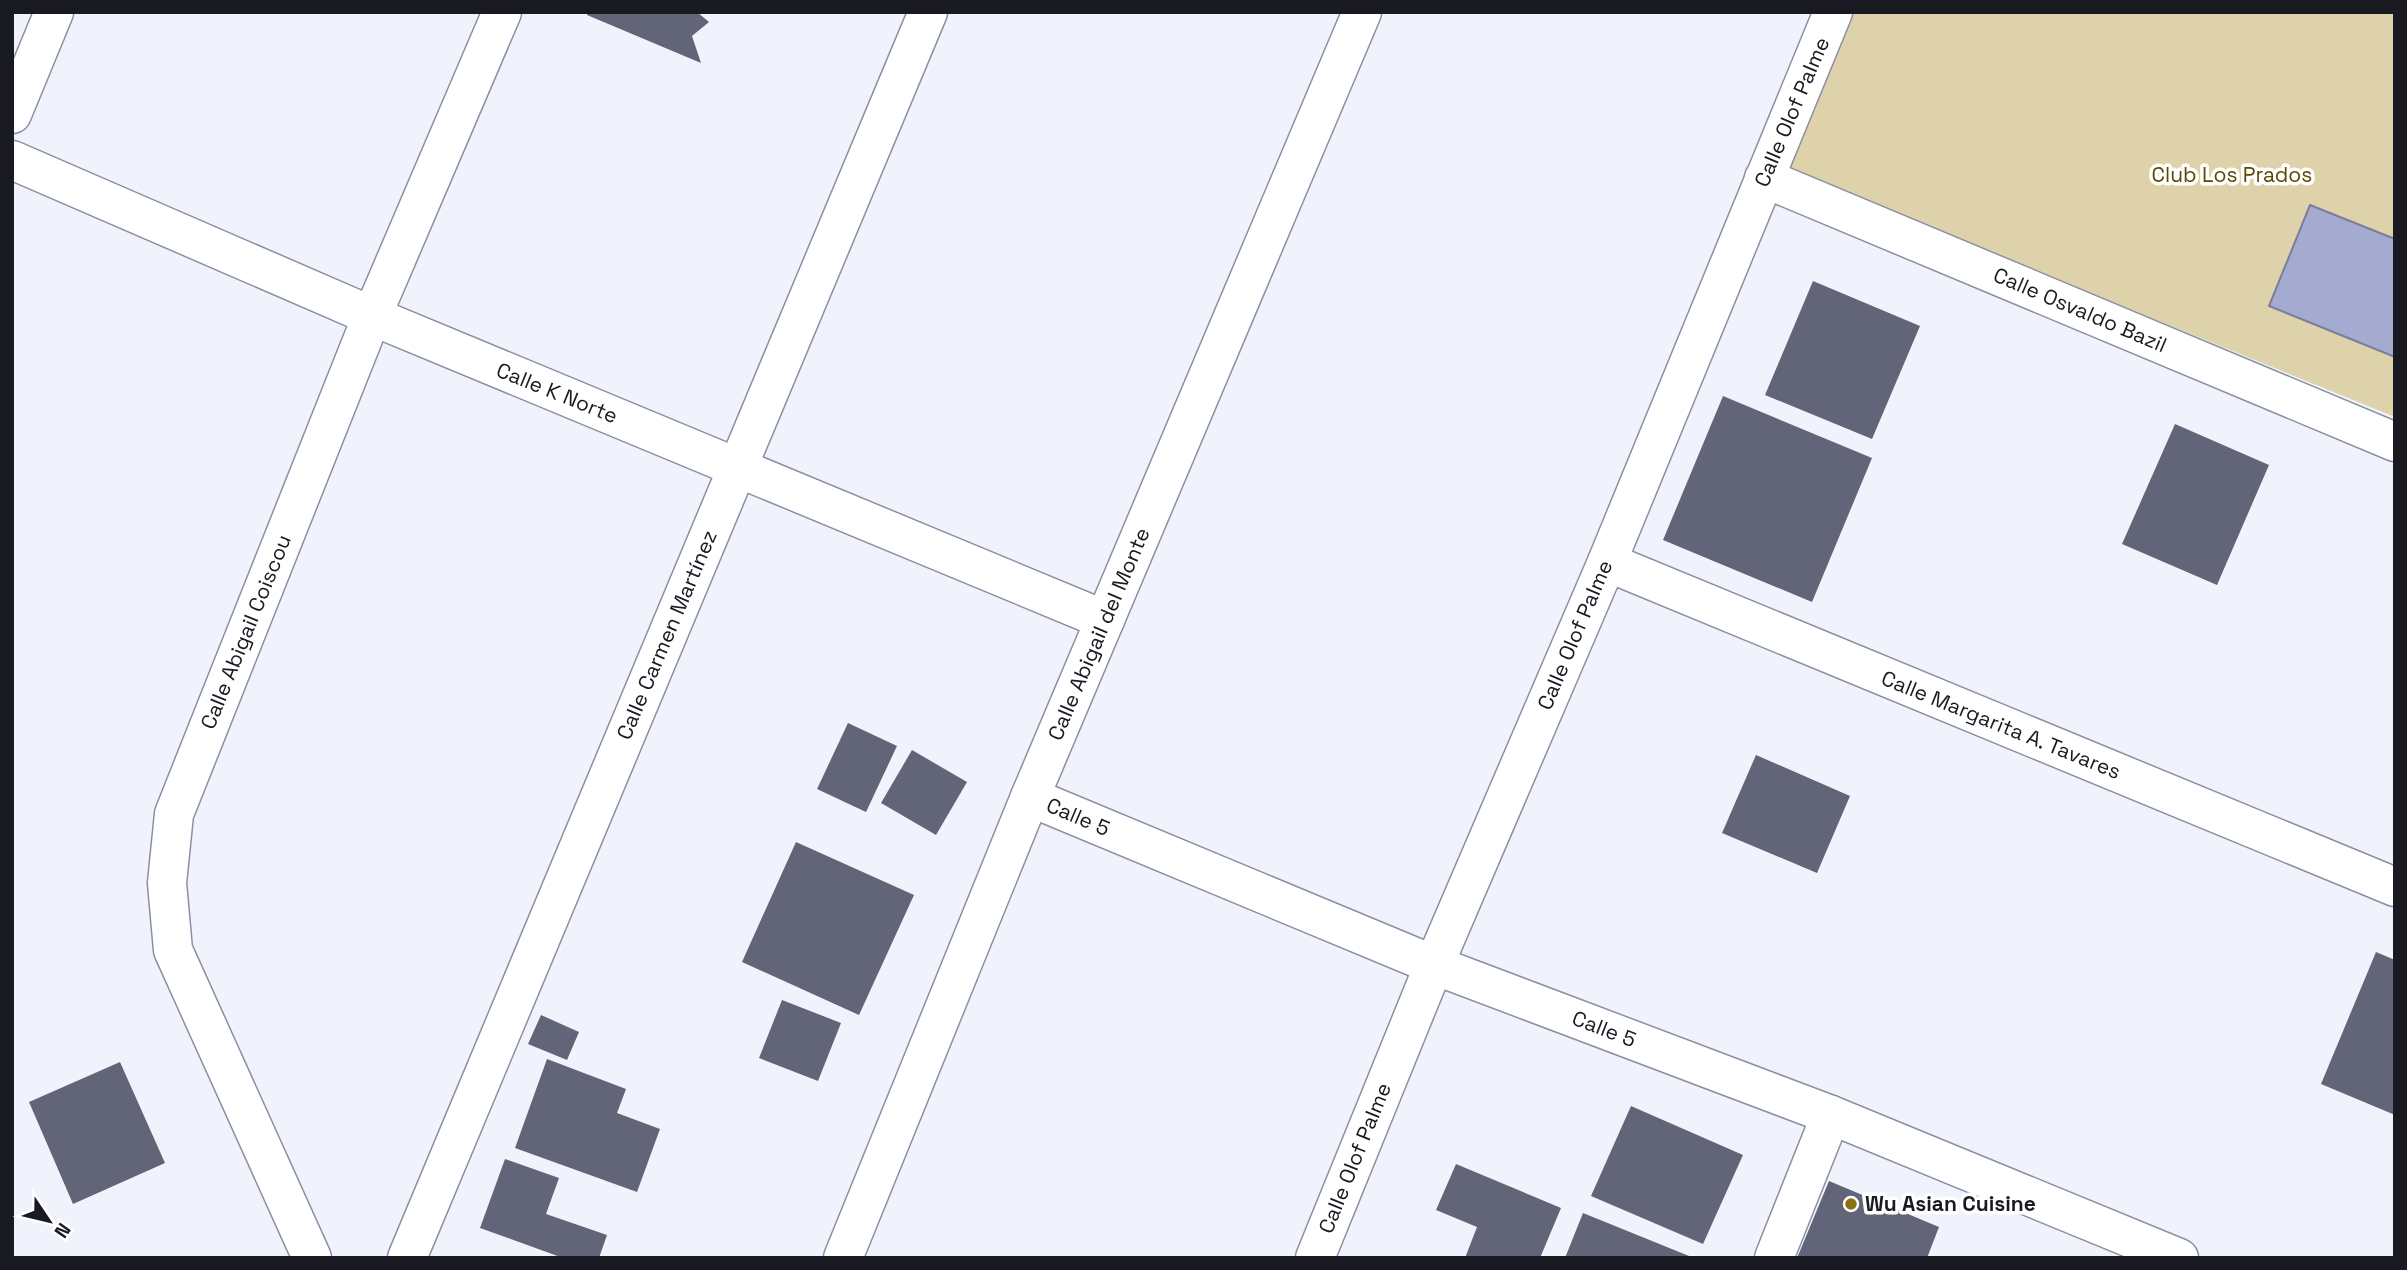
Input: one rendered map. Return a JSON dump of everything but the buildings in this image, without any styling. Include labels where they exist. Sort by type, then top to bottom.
[{"type":"street","points":[[12,114],[54,12]]},
{"type":"street","name":"Calle Abigail Coiscou","points":[[312,1258],[173,950],[167,883],[174,814],[372,316],[502,12]]},
{"type":"street","name":"Calle Carmen Martínez","points":[[407,1258],[928,12]]},
{"type":"street","name":"Calle Abigail del Monte","points":[[843,1258],[1030,797],[1362,12]]},
{"type":"street","name":"Calle Olof Palme","points":[[1315,1258],[1434,965],[1607,562],[1833,12]]},
{"type":"street","name":"Calle K Norte","points":[[12,160],[372,316],[1105,620]]},
{"type":"street","name":"Calle Osvaldo Bazil","points":[[1764,178],[2395,442]]},
{"type":"street","name":"Calle Margarita A. Tavares","points":[[1607,562],[2395,887]]},
{"type":"street","name":"Calle 5","points":[[1030,797],[1434,965],[1831,1115],[2179,1258]]},
{"type":"street","points":[[1774,1258],[1831,1115]]},
{"type":"green space","name":"Club Los Prados","points":[[1854,12],[2395,12],[2395,417],[1787,170]]},
{"type":"water","points":[[2310,205],[2395,239],[2395,357],[2269,306]]},
{"type":"place","name":"Wu Asian Cuisine","points":[[1851,1204]]}]
